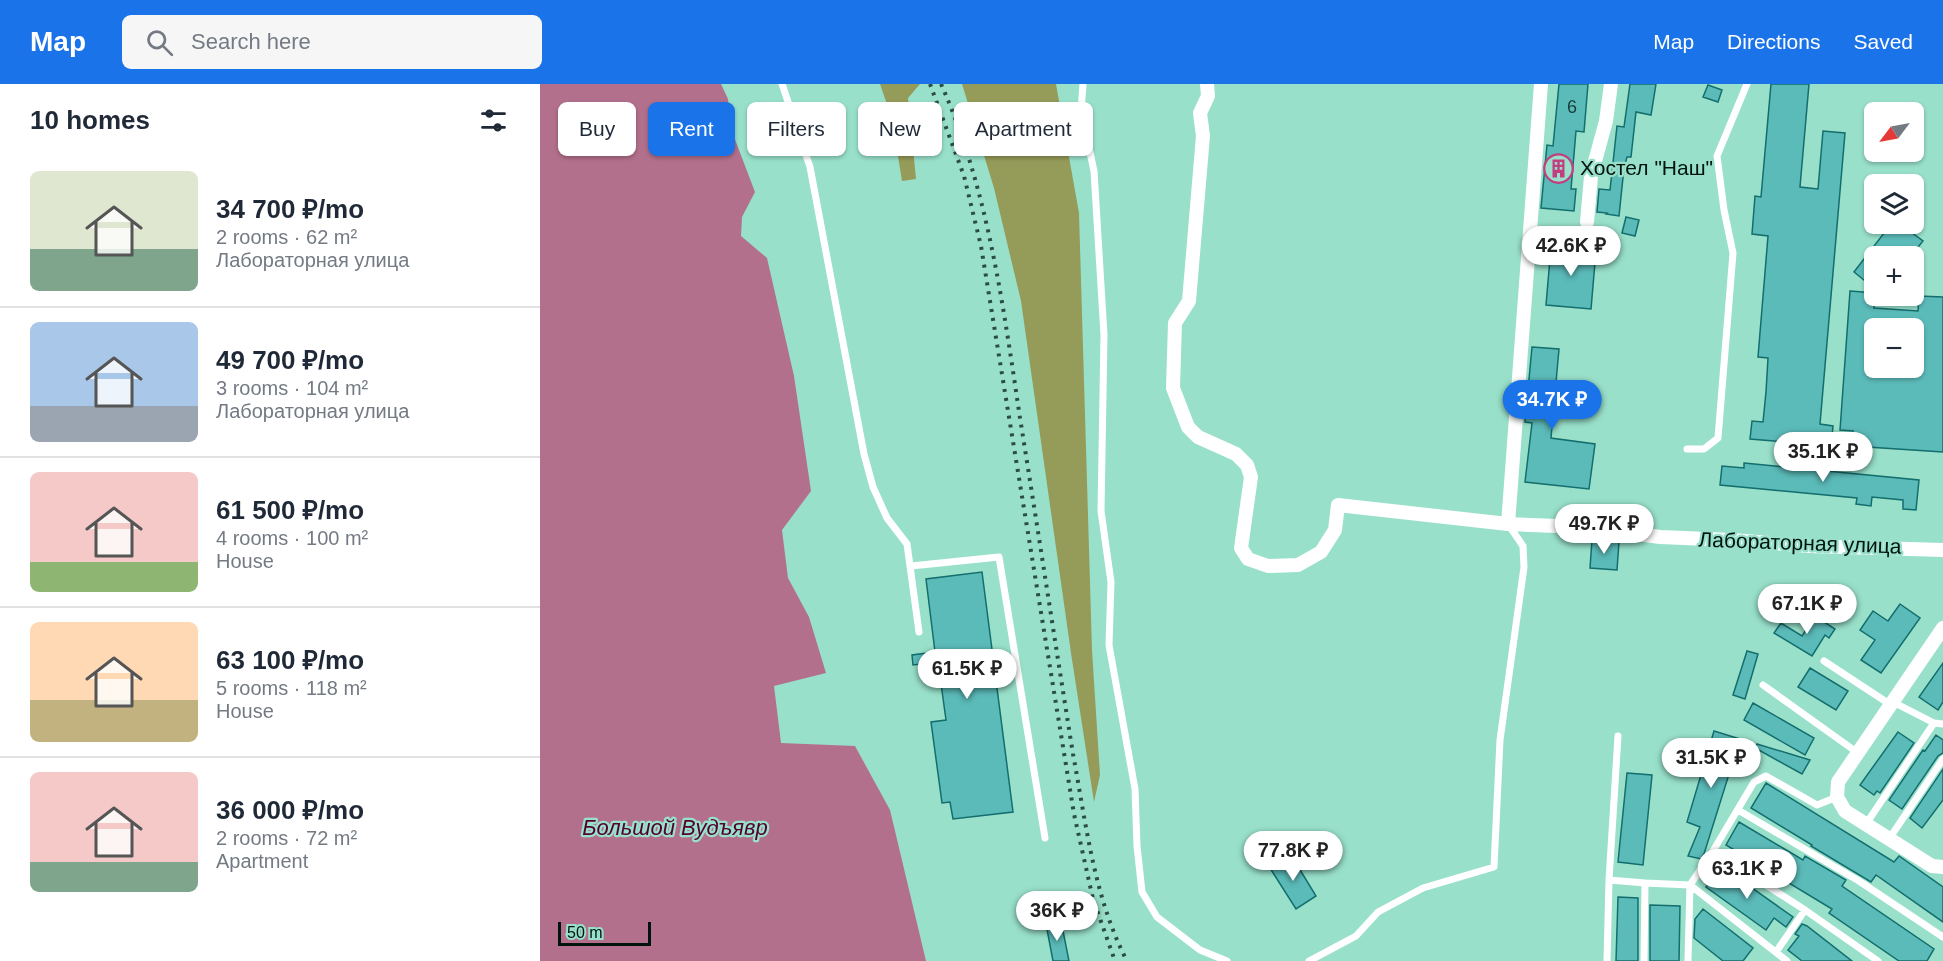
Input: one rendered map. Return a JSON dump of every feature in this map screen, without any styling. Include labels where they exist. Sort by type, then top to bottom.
[{"type":"street","name":"Лабораторная улица","points":[[1207,84],[1208,96],[1200,113],[1203,136],[1189,301],[1175,323],[1173,388],[1188,427],[1198,437],[1236,454],[1247,465],[1251,477],[1241,548],[1248,559],[1268,566],[1298,565],[1321,552],[1335,530],[1338,506],[1508,524],[1584,527],[1660,537],[1809,546],[1943,550]]},
{"type":"street","points":[[1508,524],[1541,84]]},
{"type":"street","points":[[1587,222],[1591,176],[1606,121],[1611,84]]},
{"type":"street","points":[[1943,628],[1838,782],[1838,797],[1845,811],[1932,866],[1943,867]]},
{"type":"lane","points":[[782,84],[810,167],[834,301],[870,476],[887,518],[907,544],[919,632]]},
{"type":"lane","points":[[1083,84],[1082,111],[1094,171],[1104,335],[1101,511],[1111,582],[1109,645],[1135,789],[1137,846],[1142,892],[1157,917],[1200,950],[1227,961]]},
{"type":"lane","points":[[1687,449],[1704,449],[1718,438],[1733,253],[1724,210],[1717,156],[1747,84]]},
{"type":"lane","points":[[1309,961],[1356,936],[1378,912],[1423,888],[1494,867],[1500,740],[1524,567],[1523,546],[1508,524]]},
{"type":"lane","points":[[911,566],[999,557],[1044,838]]},
{"type":"lane","points":[[1824,661],[1892,703],[1934,723],[1943,724]]},
{"type":"lane","points":[[1763,685],[1858,753]]},
{"type":"lane","points":[[1866,824],[1934,723]]},
{"type":"lane","points":[[1607,961],[1609,880],[1618,736]]},
{"type":"lane","points":[[1889,839],[1943,759]]},
{"type":"lane","points":[[1688,961],[1690,885],[1754,782],[1766,776],[1816,805],[1838,797]]},
{"type":"lane","points":[[1738,810],[1859,881],[1943,937]]},
{"type":"lane","points":[[1713,851],[1805,910],[1878,961]]},
{"type":"lane","points":[[1609,880],[1690,885],[1787,961]]},
{"type":"lane","points":[[1644,961],[1645,883]]},
{"type":"lane","points":[[1776,952],[1805,910]]},
{"type":"green space","points":[[880,84],[920,84],[908,98],[908,102],[886,102]]},
{"type":"green space","points":[[962,84],[1056,84],[1059,102],[968,102]]},
{"type":"green space","points":[[898,156],[914,156],[916,179],[902,181]]},
{"type":"green space","points":[[984,156],[1069,156],[1079,213],[1092,650],[1100,775],[1094,802],[1021,301]]},
{"type":"water","name":"Большой Вудъявр","points":[[540,84],[721,84],[728,102],[648,102],[648,156],[735,156],[735,140],[755,192],[742,217],[741,236],[767,258],[794,376],[811,491],[782,530],[788,578],[809,617],[826,673],[774,686],[781,743],[855,746],[890,810],[926,961],[540,961]]},
{"type":"building","points":[[1559,84],[1588,84],[1584,132],[1576,131],[1571,189],[1576,189],[1574,211],[1541,208],[1547,145],[1553,146]]},
{"type":"building","points":[[1630,84],[1656,84],[1651,115],[1636,112],[1631,157],[1627,157],[1624,168],[1619,216],[1597,212],[1599,189],[1610,190],[1617,126],[1624,127]]},
{"type":"building","points":[[1771,84],[1809,84],[1800,187],[1818,189],[1823,131],[1845,133],[1820,424],[1833,426],[1831,446],[1750,439],[1752,421],[1763,422],[1766,392],[1768,358],[1758,357],[1768,236],[1752,234],[1755,196],[1761,197]]},
{"type":"building","points":[[1708,85],[1722,90],[1718,102],[1703,97]]},
{"type":"building","points":[[1626,217],[1639,220],[1635,236],[1622,233]]},
{"type":"building","points":[[1883,234],[1914,234],[1923,241],[1919,246],[1874,246]]},
{"type":"building","points":[[1576,244],[1590,245],[1590,250],[1596,251],[1591,309],[1546,305],[1551,247],[1576,249]]},
{"type":"building","points":[[1864,259],[1864,280],[1854,272]]},
{"type":"building","points":[[1850,291],[1864,292],[1864,306],[1918,311],[1918,306],[1924,306],[1924,296],[1943,297],[1943,452],[1852,446],[1853,431],[1840,430]]},
{"type":"building","points":[[1532,347],[1559,349],[1551,438],[1595,444],[1589,489],[1525,482],[1532,423],[1525,422]]},
{"type":"building","points":[[1744,463],[1919,480],[1916,510],[1903,509],[1903,500],[1872,497],[1871,506],[1856,504],[1857,498],[1720,485],[1722,466],[1744,468]]},
{"type":"building","points":[[1592,540],[1619,542],[1617,570],[1590,568]]},
{"type":"building","points":[[982,572],[1013,812],[953,819],[950,802],[942,803],[931,722],[946,720],[938,662],[913,665],[912,655],[935,652],[926,579]]},
{"type":"building","points":[[1900,604],[1920,618],[1881,673],[1861,660],[1875,640],[1860,630],[1873,611],[1888,621]]},
{"type":"building","points":[[1815,616],[1835,629],[1829,638],[1825,635],[1812,656],[1774,633],[1781,623],[1802,636]]},
{"type":"building","points":[[1747,651],[1758,654],[1745,699],[1733,695]]},
{"type":"building","points":[[1943,663],[1943,702],[1938,710],[1919,697]]},
{"type":"building","points":[[1810,668],[1848,691],[1836,710],[1798,687]]},
{"type":"building","points":[[1753,703],[1814,738],[1805,755],[1744,720]]},
{"type":"building","points":[[1714,731],[1740,739],[1701,859],[1688,856],[1700,827],[1687,822]]},
{"type":"building","points":[[1898,732],[1914,743],[1880,793],[1877,791],[1874,795],[1860,785]]},
{"type":"building","points":[[1936,735],[1943,740],[1943,753],[1938,756],[1902,809],[1889,800]]},
{"type":"building","points":[[1757,744],[1810,760],[1802,774],[1755,748]]},
{"type":"building","points":[[1943,769],[1943,800],[1922,828],[1910,818]]},
{"type":"building","points":[[1627,773],[1652,775],[1643,865],[1618,862]]},
{"type":"building","points":[[1766,783],[1894,862],[1899,856],[1943,887],[1943,922],[1876,875],[1871,882],[1751,808]]},
{"type":"building","points":[[1739,822],[1803,860],[1805,856],[1846,880],[1842,886],[1934,949],[1927,961],[1899,961],[1829,913],[1832,909],[1726,845]]},
{"type":"building","points":[[1291,855],[1316,896],[1296,909],[1270,868]]},
{"type":"building","points":[[1721,866],[1793,917],[1786,927],[1774,918],[1766,930],[1706,887]]},
{"type":"building","points":[[1618,897],[1638,898],[1638,961],[1616,961]]},
{"type":"building","points":[[1650,905],[1680,906],[1679,961],[1650,961]]},
{"type":"building","points":[[1703,909],[1753,948],[1743,961],[1723,961],[1694,938],[1695,919]]},
{"type":"building","points":[[1061,921],[1069,961],[1053,961],[1046,924]]},
{"type":"building","points":[[1802,924],[1852,961],[1802,961],[1788,950],[1799,936],[1795,934]]},
{"type":"railway","points":[[930,84],[964,176],[981,246],[1074,814],[1093,899],[1115,961]]},
{"type":"railway","points":[[941,84],[971,165],[992,248],[1092,860],[1106,912],[1127,961]]},
{"type":"place","name":"Хостел \"Наш\"","points":[[1559,168]]}]
